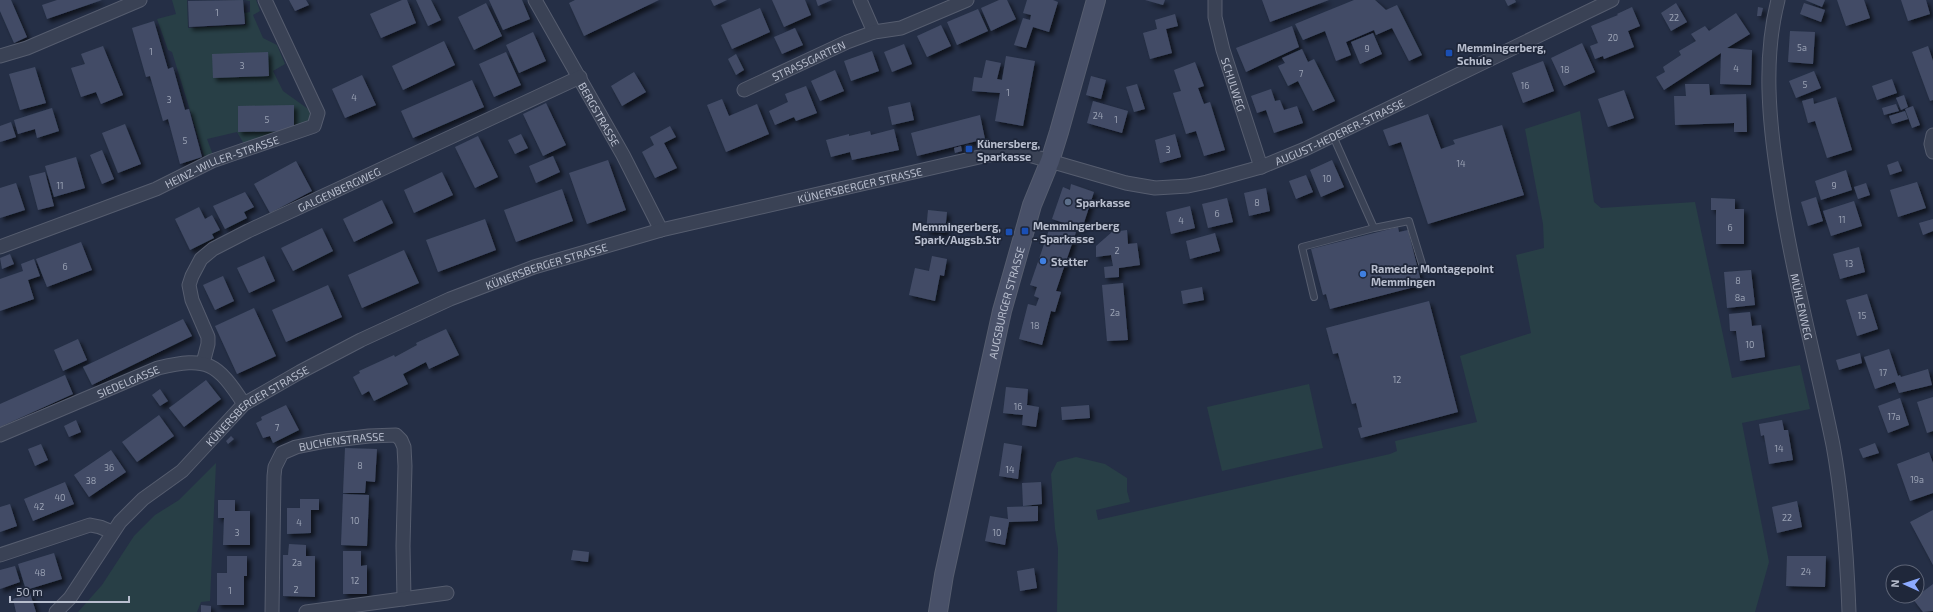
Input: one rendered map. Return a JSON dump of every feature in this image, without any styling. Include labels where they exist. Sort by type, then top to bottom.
[{"type":"street","points":[[0,56],[27,48],[140,0]]},
{"type":"street","name":"HEINZ-WILLER-STRASSE","points":[[0,247],[156,189],[212,161],[314,126],[318,113],[265,0]]},
{"type":"street","name":"BERGSTRASSE","points":[[535,0],[580,78],[661,230]]},
{"type":"street","points":[[860,0],[874,32]]},
{"type":"street","name":"STRASSGARTEN","points":[[744,90],[827,50],[874,32],[901,28],[967,0]]},
{"type":"street","name":"AUGSBURGER STRASSE","points":[[938,612],[944,575],[1002,311],[1032,205],[1050,161],[1096,0]]},
{"type":"street","name":"SCHULWEG","points":[[1215,0],[1215,17],[1223,50],[1261,167]]},
{"type":"street","name":"AUGUST-HEDERER-STRASSE","points":[[1050,161],[1126,183],[1155,188],[1194,184],[1261,167],[1333,136],[1612,0]]},
{"type":"street","name":"MÜHLENWEG","points":[[1778,0],[1774,16],[1770,52],[1769,96],[1771,134],[1782,209],[1833,446],[1845,530],[1849,612]]},
{"type":"street","name":"GALGENBERGWEG","points":[[203,363],[208,344],[208,337],[192,300],[189,285],[201,259],[213,249],[248,231],[580,78]]},
{"type":"street","points":[[1933,135],[1931,144],[1933,152]]},
{"type":"street","name":"KÜNERSBERGER STRASSE","points":[[56,612],[70,598],[112,532],[142,499],[182,471],[198,455],[231,416],[244,404],[361,340],[450,300],[534,267],[661,230],[964,159],[988,155],[1022,153],[1050,161]]},
{"type":"street","name":"SIEDELGASSE","points":[[0,435],[158,368],[184,362],[203,363],[216,370],[228,380],[244,404]]},
{"type":"street","name":"BUCHENSTRASSE","points":[[272,612],[273,508],[275,467],[279,458],[282,453],[296,447],[369,436],[396,436],[401,440],[404,446],[404,599]]},
{"type":"street","points":[[0,555],[90,525],[112,532]]},
{"type":"street","points":[[306,612],[447,593]]},
{"type":"lane","points":[[1333,136],[1374,228]]},
{"type":"lane","points":[[1314,297],[1302,247],[1374,228],[1409,221],[1423,267]]},
{"type":"shaded area","points":[[172,0],[187,0],[188,28],[246,25],[245,13],[250,12],[250,1],[245,0],[256,0],[260,11],[253,15],[263,38],[277,45],[285,64],[273,71],[283,91],[311,111],[309,125],[244,144],[237,132],[207,139],[213,155],[205,159],[172,52],[168,50],[157,19],[176,14]]},
{"type":"shaded area","points":[[1580,111],[1594,202],[1601,208],[1695,202],[1732,378],[1800,365],[1810,409],[1742,423],[1769,562],[1755,612],[1057,612],[1058,548],[1051,474],[1057,462],[1076,457],[1105,464],[1127,478],[1127,491],[1130,502],[1096,510],[1098,520],[1390,454],[1397,451],[1395,441],[1477,422],[1460,356],[1531,333],[1516,255],[1544,248],[1543,224],[1525,129]]},
{"type":"shaded area","points":[[1309,384],[1323,448],[1222,471],[1207,407]]},
{"type":"shaded area","points":[[216,463],[210,601],[201,602],[197,612],[78,612],[102,585],[134,536],[155,515],[179,500]]},
{"type":"building","points":[[0,0],[11,0],[27,37],[14,43],[0,11]]},
{"type":"building","points":[[57,0],[102,0],[47,19],[42,5]]},
{"type":"building","points":[[243,0],[245,24],[189,27],[188,1]]},
{"type":"building","points":[[289,0],[306,0],[309,5],[295,11]]},
{"type":"building","points":[[402,0],[407,0],[416,23],[381,38],[370,14]]},
{"type":"building","points":[[416,0],[431,0],[441,20],[428,26]]},
{"type":"building","points":[[489,0],[522,0],[530,19],[503,30]]},
{"type":"building","points":[[575,0],[659,0],[584,36],[569,3]]},
{"type":"building","points":[[711,0],[727,0],[714,6]]},
{"type":"building","points":[[772,0],[805,0],[811,15],[784,27]]},
{"type":"building","points":[[816,0],[832,0],[818,6]]},
{"type":"building","points":[[999,0],[1007,0],[1016,19],[991,31],[981,8]]},
{"type":"building","points":[[1027,0],[1053,0],[1058,2],[1049,32],[1033,27],[1026,48],[1014,45],[1023,18],[1030,20],[1031,15],[1023,13]]},
{"type":"building","points":[[1145,0],[1165,0],[1163,5]]},
{"type":"building","points":[[1262,0],[1329,0],[1270,22]]},
{"type":"building","points":[[1354,0],[1375,0],[1386,10],[1397,5],[1422,55],[1409,61],[1392,28],[1376,35],[1374,30],[1346,42],[1351,55],[1336,61],[1325,31],[1303,40],[1295,24]]},
{"type":"building","points":[[1505,0],[1515,0],[1516,2],[1508,6]]},
{"type":"building","points":[[1805,0],[1825,0],[1822,7]]},
{"type":"building","points":[[1837,0],[1864,0],[1870,18],[1846,26]]},
{"type":"building","points":[[1901,0],[1926,0],[1930,14],[1908,21]]},
{"type":"building","points":[[486,3],[502,36],[474,50],[458,17]]},
{"type":"building","points":[[1676,3],[1687,22],[1671,31],[1661,13]]},
{"type":"building","points":[[1804,3],[1825,10],[1821,22],[1800,14]]},
{"type":"building","points":[[1632,7],[1640,26],[1628,31],[1634,47],[1604,59],[1603,56],[1595,59],[1590,46],[1598,43],[1591,26],[1618,15],[1617,14]]},
{"type":"building","points":[[1758,7],[1763,8],[1761,16],[1757,16]]},
{"type":"building","points":[[760,8],[770,32],[732,49],[721,25]]},
{"type":"building","points":[[978,9],[988,31],[957,45],[947,22]]},
{"type":"building","points":[[1736,13],[1750,34],[1727,48],[1752,50],[1751,85],[1720,84],[1721,53],[1664,90],[1656,77],[1665,72],[1663,67],[1681,55],[1679,51],[1696,41],[1691,34],[1705,26],[1709,31]]},
{"type":"building","points":[[1175,14],[1178,26],[1166,29],[1172,53],[1150,59],[1143,33],[1157,29],[1155,20]]},
{"type":"building","points":[[154,21],[168,69],[173,67],[185,110],[189,109],[202,157],[180,164],[168,119],[163,121],[150,76],[146,77],[132,28]]},
{"type":"building","points":[[941,25],[951,46],[927,57],[917,36]]},
{"type":"building","points":[[1292,26],[1299,47],[1246,72],[1236,48]]},
{"type":"building","points":[[795,28],[803,45],[782,54],[774,37]]},
{"type":"building","points":[[1790,31],[1815,32],[1813,64],[1788,62]]},
{"type":"building","points":[[533,32],[546,61],[519,73],[506,45]]},
{"type":"building","points":[[1373,33],[1382,54],[1360,64],[1351,42]]},
{"type":"building","points":[[444,41],[455,65],[403,90],[392,66]]},
{"type":"building","points":[[1582,43],[1595,72],[1564,86],[1551,58]]},
{"type":"building","points":[[904,44],[912,64],[892,72],[884,52]]},
{"type":"building","points":[[103,46],[123,95],[101,104],[96,92],[81,97],[71,68],[85,64],[81,54]]},
{"type":"building","points":[[1928,46],[1933,61],[1933,100],[1930,101],[1912,52]]},
{"type":"building","points":[[1302,49],[1308,62],[1314,59],[1335,101],[1313,111],[1298,81],[1288,86],[1278,66],[1285,63],[1282,58]]},
{"type":"building","points":[[872,51],[879,71],[851,81],[844,61]]},
{"type":"building","points":[[268,52],[269,76],[213,78],[212,54]]},
{"type":"building","points":[[506,52],[521,85],[494,97],[479,64]]},
{"type":"building","points":[[736,54],[744,70],[736,75],[728,59]]},
{"type":"building","points":[[1006,56],[1035,61],[1023,126],[995,121],[1000,93],[972,91],[974,77],[982,78],[986,60],[1001,63],[997,79],[1002,80]]},
{"type":"building","points":[[1543,61],[1554,91],[1523,103],[1512,73]]},
{"type":"building","points":[[1195,62],[1204,86],[1198,88],[1204,104],[1210,102],[1225,150],[1204,156],[1196,131],[1186,134],[1173,93],[1181,91],[1174,70]]},
{"type":"building","points":[[35,67],[46,103],[20,110],[9,74]]},
{"type":"building","points":[[835,70],[844,91],[820,101],[811,81]]},
{"type":"building","points":[[1814,71],[1821,88],[1796,98],[1789,81]]},
{"type":"building","points":[[634,72],[646,92],[622,106],[611,86]]},
{"type":"building","points":[[362,75],[376,105],[345,118],[332,89]]},
{"type":"building","points":[[1091,76],[1106,80],[1101,99],[1086,95]]},
{"type":"building","points":[[1892,79],[1897,93],[1877,100],[1872,86]]},
{"type":"building","points":[[472,80],[484,107],[413,138],[401,111]]},
{"type":"building","points":[[1137,84],[1145,109],[1134,112],[1126,87]]},
{"type":"building","points":[[1685,84],[1709,84],[1710,95],[1746,94],[1747,132],[1734,132],[1734,123],[1675,125],[1674,96],[1686,96]]},
{"type":"building","points":[[806,86],[817,113],[796,121],[794,117],[775,125],[769,111],[788,102],[785,94]]},
{"type":"building","points":[[1271,89],[1275,101],[1280,100],[1284,110],[1297,106],[1303,123],[1274,133],[1266,110],[1257,113],[1251,96]]},
{"type":"building","points":[[1624,90],[1634,118],[1608,127],[1598,99]]},
{"type":"building","points":[[1904,95],[1908,107],[1901,110],[1896,98]]},
{"type":"building","points":[[1836,97],[1852,150],[1827,158],[1815,121],[1808,123],[1802,101],[1813,98],[1814,104]]},
{"type":"building","points":[[722,99],[729,116],[757,104],[769,134],[726,152],[707,105]]},
{"type":"building","points":[[1093,101],[1128,111],[1122,133],[1087,123]]},
{"type":"building","points":[[910,102],[914,120],[892,125],[888,107]]},
{"type":"building","points":[[546,103],[566,145],[543,156],[523,114]]},
{"type":"building","points":[[1896,104],[1899,111],[1884,115],[1882,108]]},
{"type":"building","points":[[294,105],[294,131],[238,132],[238,106]]},
{"type":"building","points":[[1913,106],[1920,125],[1912,128],[1905,109]]},
{"type":"building","points":[[52,108],[59,131],[37,138],[35,129],[18,134],[14,120]]},
{"type":"building","points":[[1905,111],[1908,119],[1892,124],[1889,116]]},
{"type":"building","points":[[1428,114],[1441,149],[1455,144],[1453,140],[1502,125],[1524,195],[1428,224],[1401,142],[1389,146],[1383,130]]},
{"type":"building","points":[[980,115],[985,139],[917,156],[911,133]]},
{"type":"building","points":[[11,122],[16,137],[0,142],[0,126]]},
{"type":"building","points":[[125,124],[141,164],[118,173],[102,133]]},
{"type":"building","points":[[670,126],[676,137],[664,143],[677,168],[655,178],[642,152],[654,145],[650,137]]},
{"type":"building","points":[[894,129],[899,150],[852,160],[850,152],[831,157],[826,140],[849,134],[849,136],[870,131],[871,135]]},
{"type":"building","points":[[521,134],[528,148],[515,154],[508,140]]},
{"type":"building","points":[[1175,134],[1181,157],[1160,163],[1155,140]]},
{"type":"building","points":[[478,136],[498,177],[475,188],[455,147]]},
{"type":"building","points":[[961,146],[962,151],[955,153],[954,148]]},
{"type":"building","points":[[102,150],[114,179],[102,184],[90,155]]},
{"type":"building","points":[[553,156],[560,172],[536,183],[529,166]]},
{"type":"building","points":[[76,157],[85,188],[54,197],[45,166]]},
{"type":"building","points":[[608,160],[626,210],[587,224],[569,173]]},
{"type":"building","points":[[1332,160],[1344,187],[1321,197],[1310,170]]},
{"type":"building","points":[[296,161],[312,191],[270,213],[254,184]]},
{"type":"building","points":[[1898,161],[1902,171],[1890,175],[1887,165]]},
{"type":"building","points":[[1846,170],[1852,190],[1821,200],[1815,181]]},
{"type":"building","points":[[45,172],[54,206],[38,210],[29,176]]},
{"type":"building","points":[[442,172],[453,195],[414,213],[404,190]]},
{"type":"building","points":[[1306,175],[1313,192],[1296,199],[1289,181]]},
{"type":"building","points":[[1917,182],[1926,208],[1898,217],[1890,190]]},
{"type":"building","points":[[16,183],[25,210],[0,218],[0,188]]},
{"type":"building","points":[[1866,183],[1870,195],[1858,199],[1854,187]]},
{"type":"building","points":[[1071,184],[1094,192],[1082,229],[1052,219],[1063,187],[1070,190]]},
{"type":"building","points":[[1266,188],[1270,211],[1249,216],[1244,193]]},
{"type":"building","points":[[562,189],[573,221],[516,242],[504,210]]},
{"type":"building","points":[[245,192],[254,207],[244,212],[247,218],[225,229],[213,206]]},
{"type":"building","points":[[1816,197],[1823,221],[1808,226],[1801,202]]},
{"type":"building","points":[[1227,198],[1233,222],[1208,228],[1202,204]]},
{"type":"building","points":[[1711,198],[1735,199],[1735,209],[1744,209],[1744,244],[1716,244],[1716,210],[1711,210]]},
{"type":"building","points":[[382,200],[393,223],[354,242],[343,219]]},
{"type":"building","points":[[1854,201],[1862,226],[1831,236],[1823,211]]},
{"type":"building","points":[[1190,206],[1195,228],[1171,234],[1166,212]]},
{"type":"building","points":[[199,207],[205,219],[212,215],[220,230],[212,234],[214,238],[190,250],[175,219]]},
{"type":"building","points":[[928,210],[947,212],[945,233],[926,231]]},
{"type":"building","points":[[485,219],[496,250],[438,272],[426,240]]},
{"type":"building","points":[[1933,219],[1933,231],[1923,235],[1919,223]]},
{"type":"building","points":[[1051,224],[1076,232],[1056,291],[1061,292],[1055,312],[1051,311],[1042,345],[1019,339],[1028,304],[1036,306],[1039,298],[1034,296],[1037,287],[1030,285]]},
{"type":"building","points":[[1398,227],[1399,232],[1408,230],[1422,285],[1330,309],[1326,294],[1323,295],[1311,249]]},
{"type":"building","points":[[322,228],[333,251],[293,271],[281,248]]},
{"type":"building","points":[[1127,230],[1128,244],[1137,243],[1140,265],[1119,268],[1119,277],[1105,278],[1104,267],[1113,266],[1111,255],[1096,257],[1096,246],[1112,232]]},
{"type":"building","points":[[1215,233],[1220,251],[1190,259],[1186,241]]},
{"type":"building","points":[[81,242],[92,270],[47,287],[36,259]]},
{"type":"building","points":[[1859,247],[1865,272],[1840,279],[1833,254]]},
{"type":"building","points":[[404,250],[419,283],[362,308],[348,275]]},
{"type":"building","points":[[10,254],[14,264],[2,269],[0,258]]},
{"type":"building","points":[[264,256],[275,281],[249,293],[237,268]]},
{"type":"building","points":[[932,256],[947,259],[944,276],[940,275],[935,301],[909,295],[915,268],[929,271]]},
{"type":"building","points":[[34,259],[40,276],[28,280],[34,299],[0,311],[0,279],[23,271],[21,264]]},
{"type":"building","points":[[1751,270],[1755,305],[1727,308],[1724,272]]},
{"type":"building","points":[[223,276],[234,301],[215,310],[203,285]]},
{"type":"building","points":[[1123,283],[1128,340],[1107,341],[1102,285]]},
{"type":"building","points":[[328,285],[342,317],[286,342],[272,310]]},
{"type":"building","points":[[1202,287],[1204,300],[1183,304],[1181,291]]},
{"type":"building","points":[[1867,294],[1878,329],[1857,336],[1846,300]]},
{"type":"building","points":[[1429,301],[1458,412],[1361,438],[1358,428],[1362,427],[1356,403],[1352,404],[1338,353],[1333,354],[1326,328]]},
{"type":"building","points":[[254,308],[276,356],[237,374],[215,326]]},
{"type":"building","points":[[1750,312],[1752,326],[1761,325],[1765,357],[1740,361],[1736,331],[1730,331],[1729,314]]},
{"type":"building","points":[[183,319],[192,336],[92,385],[83,367]]},
{"type":"building","points":[[446,329],[459,355],[429,369],[426,362],[403,374],[408,384],[374,401],[369,391],[362,395],[353,377],[360,373],[359,371],[394,355],[395,357],[417,345],[416,343]]},
{"type":"building","points":[[78,339],[87,360],[63,371],[54,350]]},
{"type":"building","points":[[1889,349],[1898,376],[1900,375],[1901,377],[1928,369],[1932,385],[1899,393],[1895,382],[1875,389],[1864,357]]},
{"type":"building","points":[[1860,353],[1862,363],[1839,370],[1836,360]]},
{"type":"building","points":[[65,375],[73,394],[0,427],[0,404]]},
{"type":"building","points":[[206,380],[221,399],[184,427],[169,408]]},
{"type":"building","points":[[1006,387],[1028,389],[1027,405],[1039,407],[1036,427],[1022,425],[1023,415],[1003,413]]},
{"type":"building","points":[[160,389],[168,401],[160,406],[152,395]]},
{"type":"building","points":[[1933,397],[1933,431],[1927,433],[1917,402]]},
{"type":"building","points":[[1900,398],[1909,425],[1888,433],[1878,406]]},
{"type":"building","points":[[286,405],[299,430],[273,443],[270,436],[263,438],[256,423],[262,420],[261,417]]},
{"type":"building","points":[[1089,405],[1090,418],[1062,420],[1061,407]]},
{"type":"building","points":[[159,415],[174,436],[137,462],[122,442]]},
{"type":"building","points":[[76,420],[81,432],[69,437],[64,426]]},
{"type":"building","points":[[1782,420],[1784,430],[1788,430],[1793,460],[1769,464],[1764,435],[1761,436],[1759,424]]},
{"type":"building","points":[[231,436],[234,439],[228,444],[226,441]]},
{"type":"building","points":[[1004,443],[1022,446],[1018,479],[999,476]]},
{"type":"building","points":[[1875,443],[1879,453],[1863,458],[1859,449]]},
{"type":"building","points":[[41,444],[48,460],[35,466],[28,449]]},
{"type":"building","points":[[345,448],[377,449],[375,482],[366,481],[365,493],[343,493]]},
{"type":"building","points":[[111,450],[126,472],[89,497],[74,475]]},
{"type":"building","points":[[1929,452],[1933,463],[1933,493],[1910,501],[1897,464]]},
{"type":"building","points":[[65,482],[74,504],[33,521],[24,499]]},
{"type":"building","points":[[1041,482],[1042,504],[1023,506],[1022,483]]},
{"type":"building","points":[[343,494],[369,495],[367,546],[341,545]]},
{"type":"building","points":[[300,499],[319,499],[319,510],[311,510],[311,533],[287,534],[287,508],[300,508]]},
{"type":"building","points":[[218,500],[235,500],[235,511],[250,511],[250,545],[223,545],[224,518],[218,518]]},
{"type":"building","points":[[1797,501],[1802,527],[1777,533],[1772,507]]},
{"type":"building","points":[[10,504],[17,526],[0,532],[0,507]]},
{"type":"building","points":[[1038,506],[1038,521],[1009,522],[1005,545],[985,541],[990,516],[1008,519],[1007,507]]},
{"type":"building","points":[[1933,510],[1933,565],[1910,522]]},
{"type":"building","points":[[289,544],[306,545],[306,556],[315,556],[315,597],[283,596],[283,555],[288,555]]},
{"type":"building","points":[[573,550],[589,552],[588,562],[571,560]]},
{"type":"building","points":[[343,551],[361,551],[361,566],[367,565],[367,594],[343,594]]},
{"type":"building","points":[[54,553],[62,579],[26,590],[18,564]]},
{"type":"building","points":[[227,556],[247,556],[247,576],[244,576],[244,605],[217,605],[217,573],[227,573]]},
{"type":"building","points":[[1787,556],[1826,556],[1825,587],[1786,586]]},
{"type":"building","points":[[15,566],[20,582],[0,589],[0,570]]},
{"type":"building","points":[[1034,568],[1037,588],[1020,591],[1017,571]]},
{"type":"building","points":[[1933,584],[1933,611],[1923,612],[1917,604],[1925,604],[1925,590]]},
{"type":"building","points":[[30,593],[36,612],[16,612],[13,599]]},
{"type":"building","points":[[201,605],[211,606],[211,612],[201,612]]},
{"type":"place","name":"Memmingerberg, Schule","points":[[1449,53]]},
{"type":"place","name":"Künersberg, Sparkasse","points":[[969,149]]},
{"type":"place","name":"Sparkasse","points":[[1068,202]]},
{"type":"place","name":"Memmingerberg - Sparkasse","points":[[1025,231]]},
{"type":"place","name":"Memmingerberg, Spark/Augsb.Str","points":[[1009,232]]},
{"type":"place","name":"Stetter","points":[[1043,261]]},
{"type":"place","name":"Rameder Montagepoint Memmingen","points":[[1363,274]]}]
